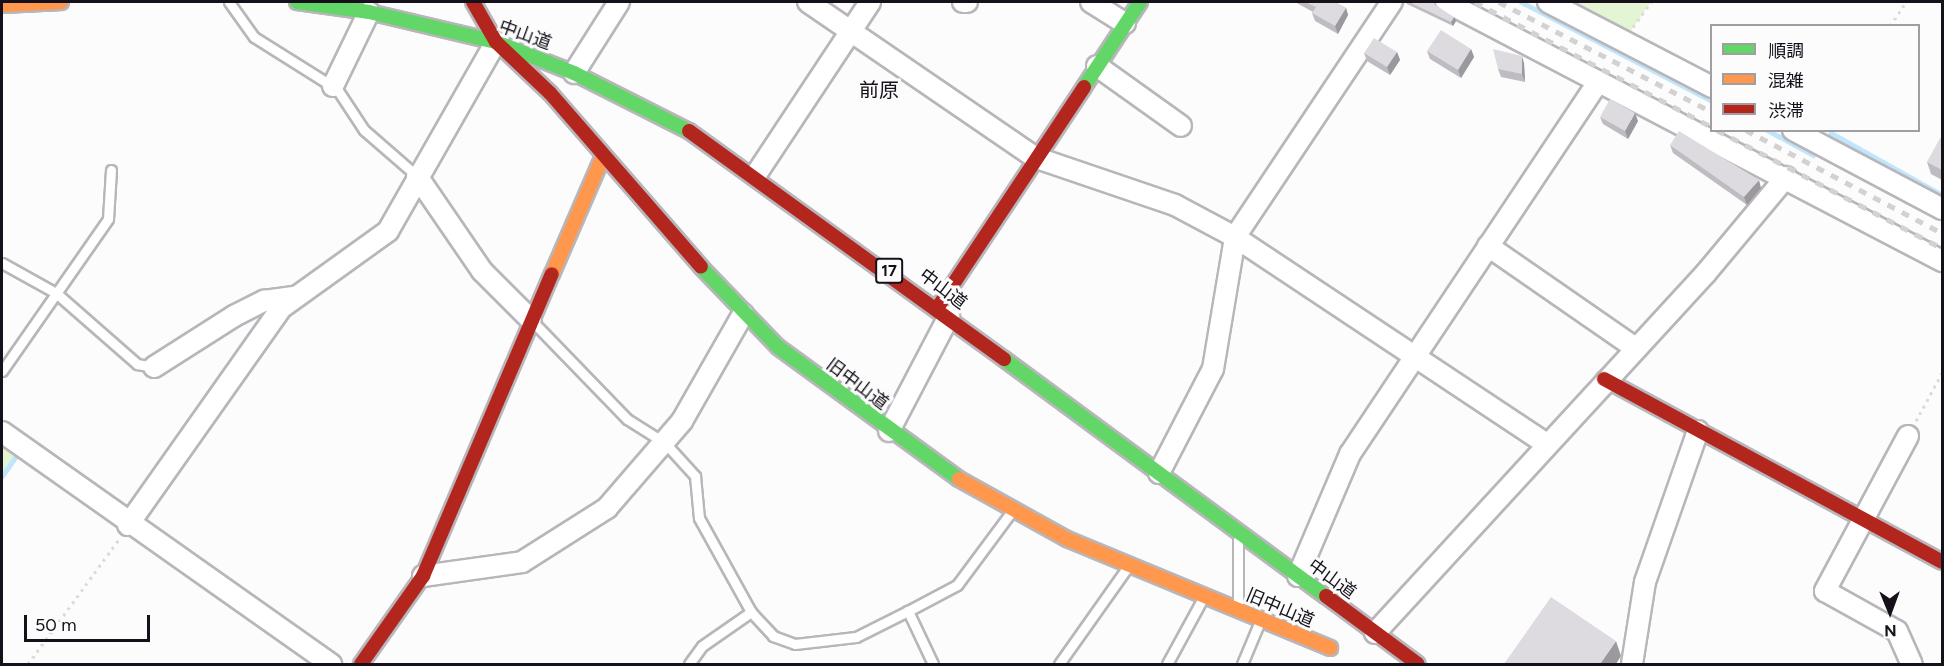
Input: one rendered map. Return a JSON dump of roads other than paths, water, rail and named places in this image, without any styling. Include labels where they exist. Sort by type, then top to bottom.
[{"type":"main road","points":[[2,5],[62,2]]},
{"type":"main road","name":"中山道","points":[[297,2],[369,12],[496,42],[574,73],[655,111],[757,173],[1418,664]]},
{"type":"main road","name":"旧中山道","points":[[473,2],[496,42],[550,93],[743,314],[889,431],[1012,511],[1128,566],[1330,648]]},
{"type":"main road","points":[[944,312],[1034,158],[1140,2]]},
{"type":"main road","points":[[361,664],[423,576],[603,156]]},
{"type":"main road","points":[[1604,379],[1942,562]]},
{"type":"main road","points":[[1326,664],[1330,648],[1356,619]]},
{"type":"street","points":[[574,73],[619,2]]},
{"type":"street","points":[[808,2],[1034,158],[1175,205],[1235,237],[1413,358],[1545,443]]},
{"type":"street","points":[[757,173],[870,2]]},
{"type":"street","points":[[1091,2],[1125,23]]},
{"type":"street","points":[[1159,473],[1213,369],[1235,237],[1392,2]]},
{"type":"street","points":[[1446,2],[1786,177],[1942,261]]},
{"type":"street","points":[[1548,2],[1710,86]]},
{"type":"street","points":[[333,86],[369,12]]},
{"type":"street","points":[[128,525],[280,308],[388,231],[417,176],[496,42]]},
{"type":"street","points":[[1097,66],[1181,126]]},
{"type":"street","points":[[1298,576],[1350,454],[1599,81]]},
{"type":"street","points":[[1797,132],[1942,209]]},
{"type":"street","points":[[417,176],[482,271],[531,320]]},
{"type":"street","points":[[1375,633],[1786,177]]},
{"type":"street","points":[[1488,246],[1634,347]]},
{"type":"street","points":[[154,367],[234,316],[264,302],[294,297]]},
{"type":"street","points":[[889,431],[944,312]]},
{"type":"street","points":[[423,576],[522,562],[607,508],[665,442],[743,314]]},
{"type":"street","points":[[1632,664],[1645,582],[1698,431]]},
{"type":"street","points":[[2,434],[128,525],[331,664]]},
{"type":"street","points":[[1908,436],[1825,591],[1897,631],[1912,664]]},
{"type":"lane","points":[[229,2],[255,37],[333,86],[364,130],[417,176]]},
{"type":"lane","points":[[2,371],[108,219],[111,170]]},
{"type":"lane","points":[[2,263],[56,293],[137,364],[154,367]]},
{"type":"lane","points":[[531,320],[627,419],[665,442],[695,476],[699,518],[751,612],[773,636],[795,644],[856,637],[908,611],[957,585],[1012,511]]},
{"type":"lane","points":[[1238,531],[1238,610]]},
{"type":"lane","points":[[1059,664],[1128,566]]},
{"type":"lane","points":[[1167,664],[1204,596]]},
{"type":"lane","points":[[908,611],[934,663],[946,664]]},
{"type":"lane","points":[[689,664],[702,646],[751,612]]},
{"type":"lane","points":[[1242,664],[1261,619]]},
{"type":"waterway","points":[[1521,2],[1710,100]]},
{"type":"waterway","points":[[1771,132],[1813,155],[1831,133],[1942,195]]},
{"type":"waterway","points":[[2,476],[21,449]]},
{"type":"railway","points":[[1475,2],[1710,126]]},
{"type":"railway","points":[[1499,2],[1710,111]]},
{"type":"railway","points":[[1721,132],[1942,248]]},
{"type":"railway","points":[[1750,132],[1942,233]]},
{"type":"district","name":"前原","points":[[879,90]]}]
